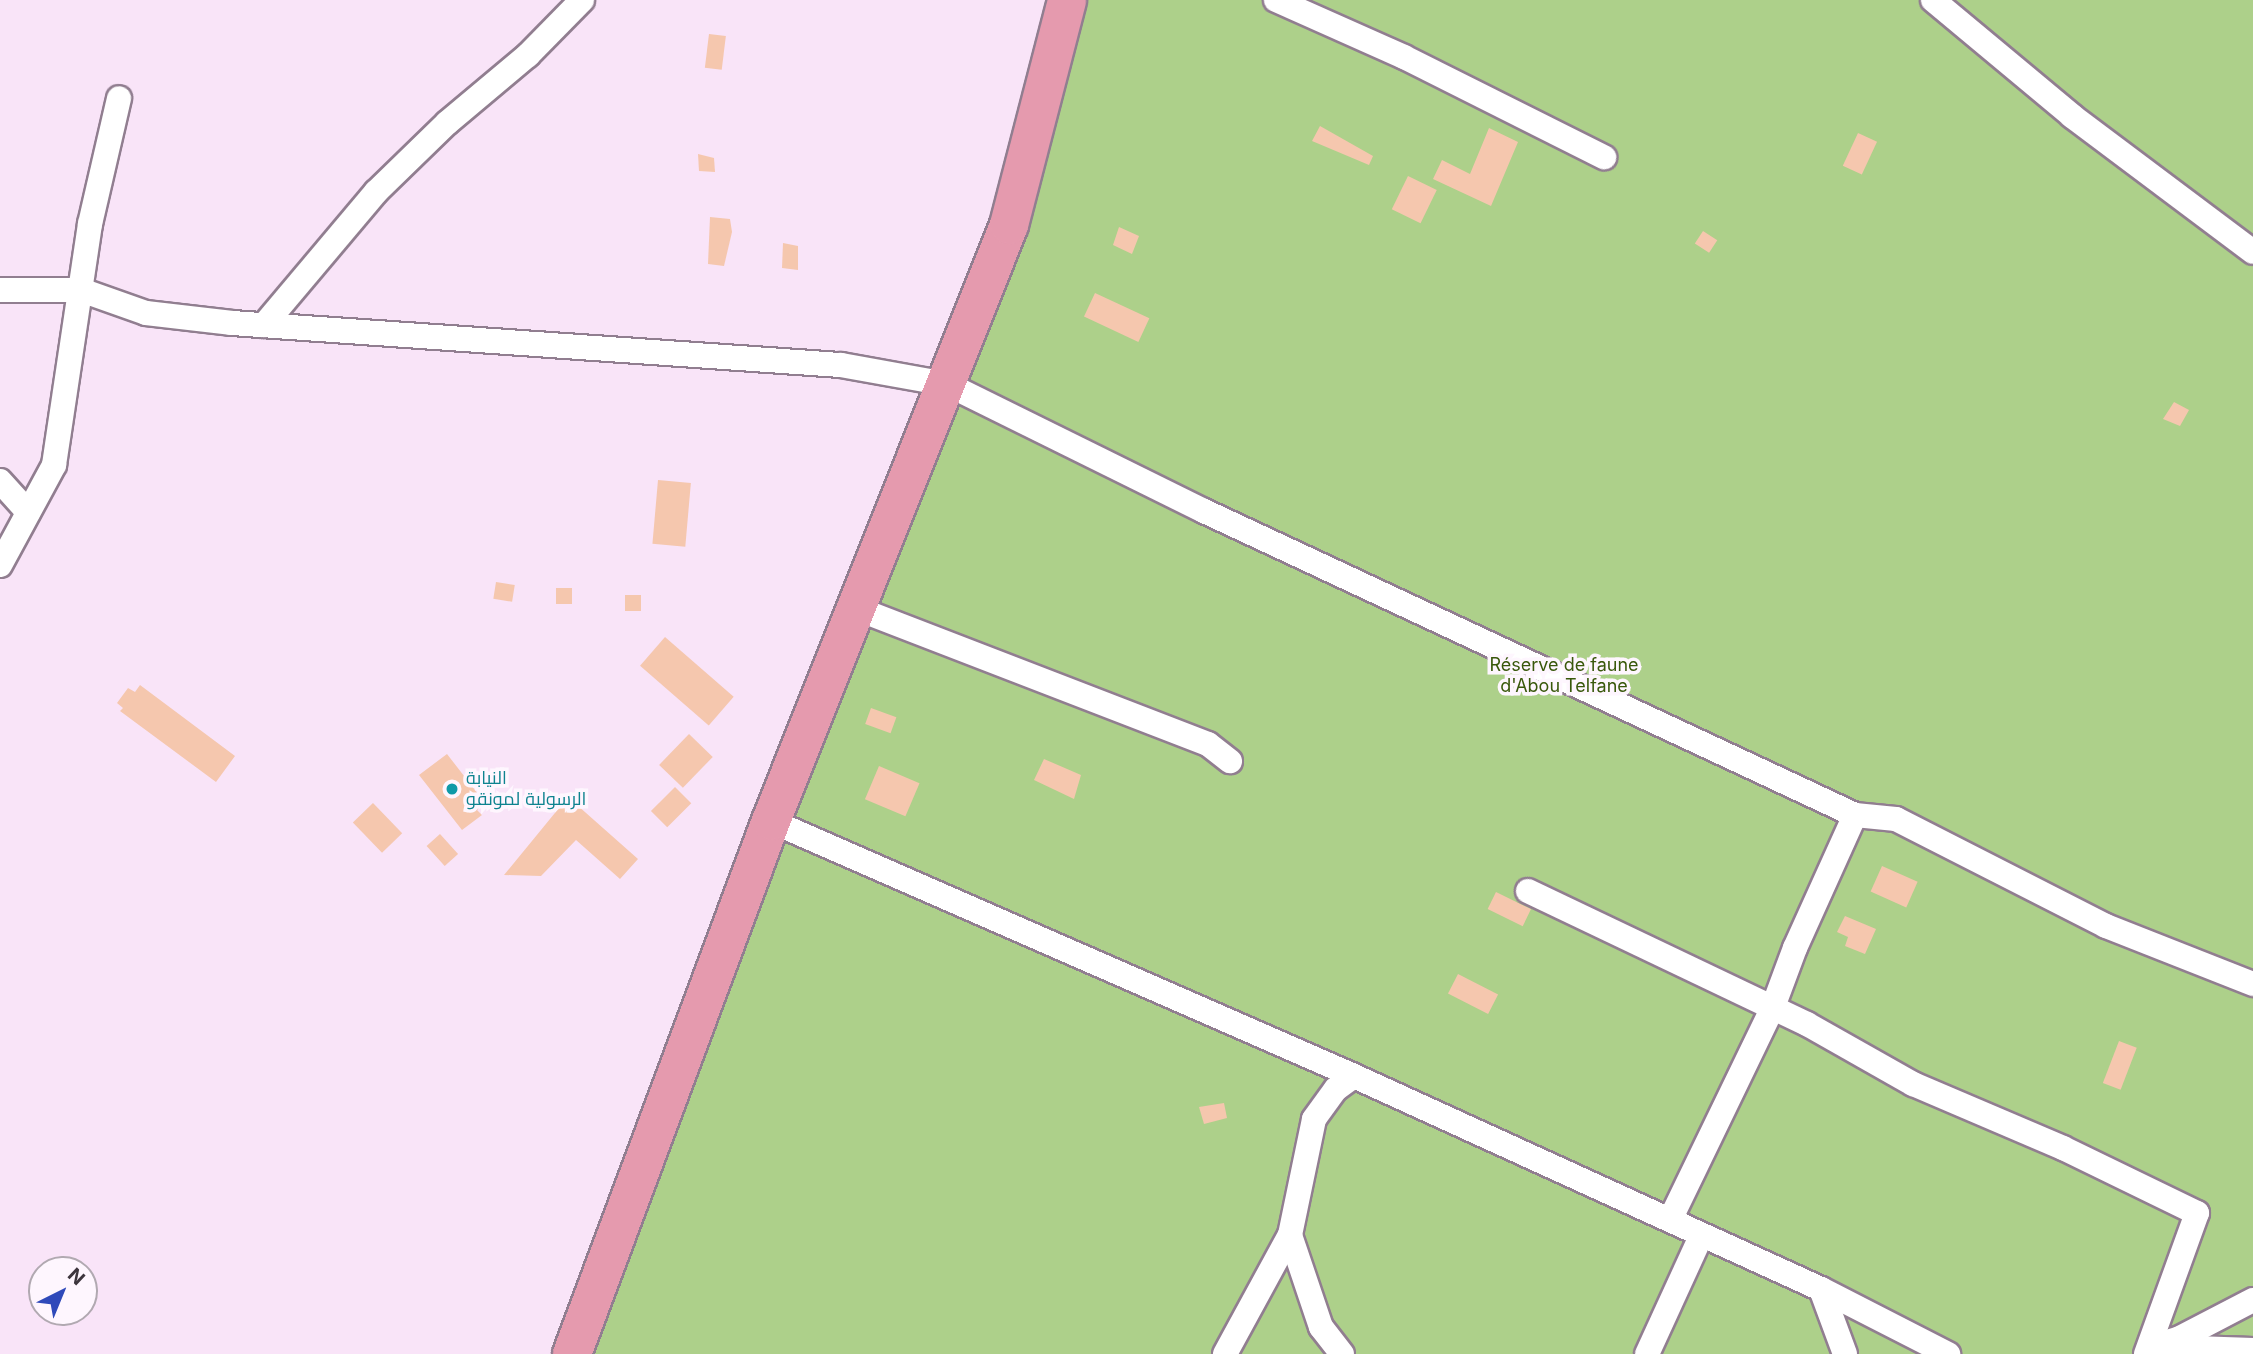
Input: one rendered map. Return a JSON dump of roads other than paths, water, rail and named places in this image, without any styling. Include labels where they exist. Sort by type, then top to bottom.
[{"type":"main road","points":[[572,1354],[771,821],[858,609],[1021,189],[1068,0]]},
{"type":"street","points":[[264,325],[376,192],[447,123],[528,55],[582,0]]},
{"type":"street","points":[[1276,0],[1404,57],[1604,157]]},
{"type":"street","points":[[1933,0],[2071,116],[2253,252]]},
{"type":"street","points":[[0,565],[54,465],[90,224],[119,98]]},
{"type":"street","points":[[0,290],[81,290],[146,313],[264,325],[841,365],[947,384],[1204,511],[1855,815],[1896,819],[2106,926],[2253,984]]},
{"type":"street","points":[[0,481],[28,512]]},
{"type":"street","points":[[858,609],[1208,744],[1230,761]]},
{"type":"street","points":[[1670,1220],[1773,1007],[1795,948],[1855,815]]},
{"type":"street","points":[[771,821],[1354,1076],[1670,1220],[1701,1237],[1821,1289],[1948,1354]]},
{"type":"street","points":[[1528,891],[1773,1007],[1913,1084],[2063,1148],[2197,1213],[2149,1350]]},
{"type":"street","points":[[1225,1354],[1290,1235],[1314,1119],[1323,1103],[1354,1076]]},
{"type":"street","points":[[1290,1235],[1321,1326],[1342,1354]]},
{"type":"street","points":[[1647,1354],[1701,1237]]},
{"type":"street","points":[[1821,1289],[1845,1354]]},
{"type":"street","points":[[2149,1350],[2180,1338],[2253,1300]]},
{"type":"street","points":[[2149,1350],[2253,1350]]},
{"type":"place","name":"النيابة الرسولية لمونقو","points":[[452,789]]},
{"type":"park label","name":"Réserve de faune d'Abou Telfane","points":[[1564,676]]}]
